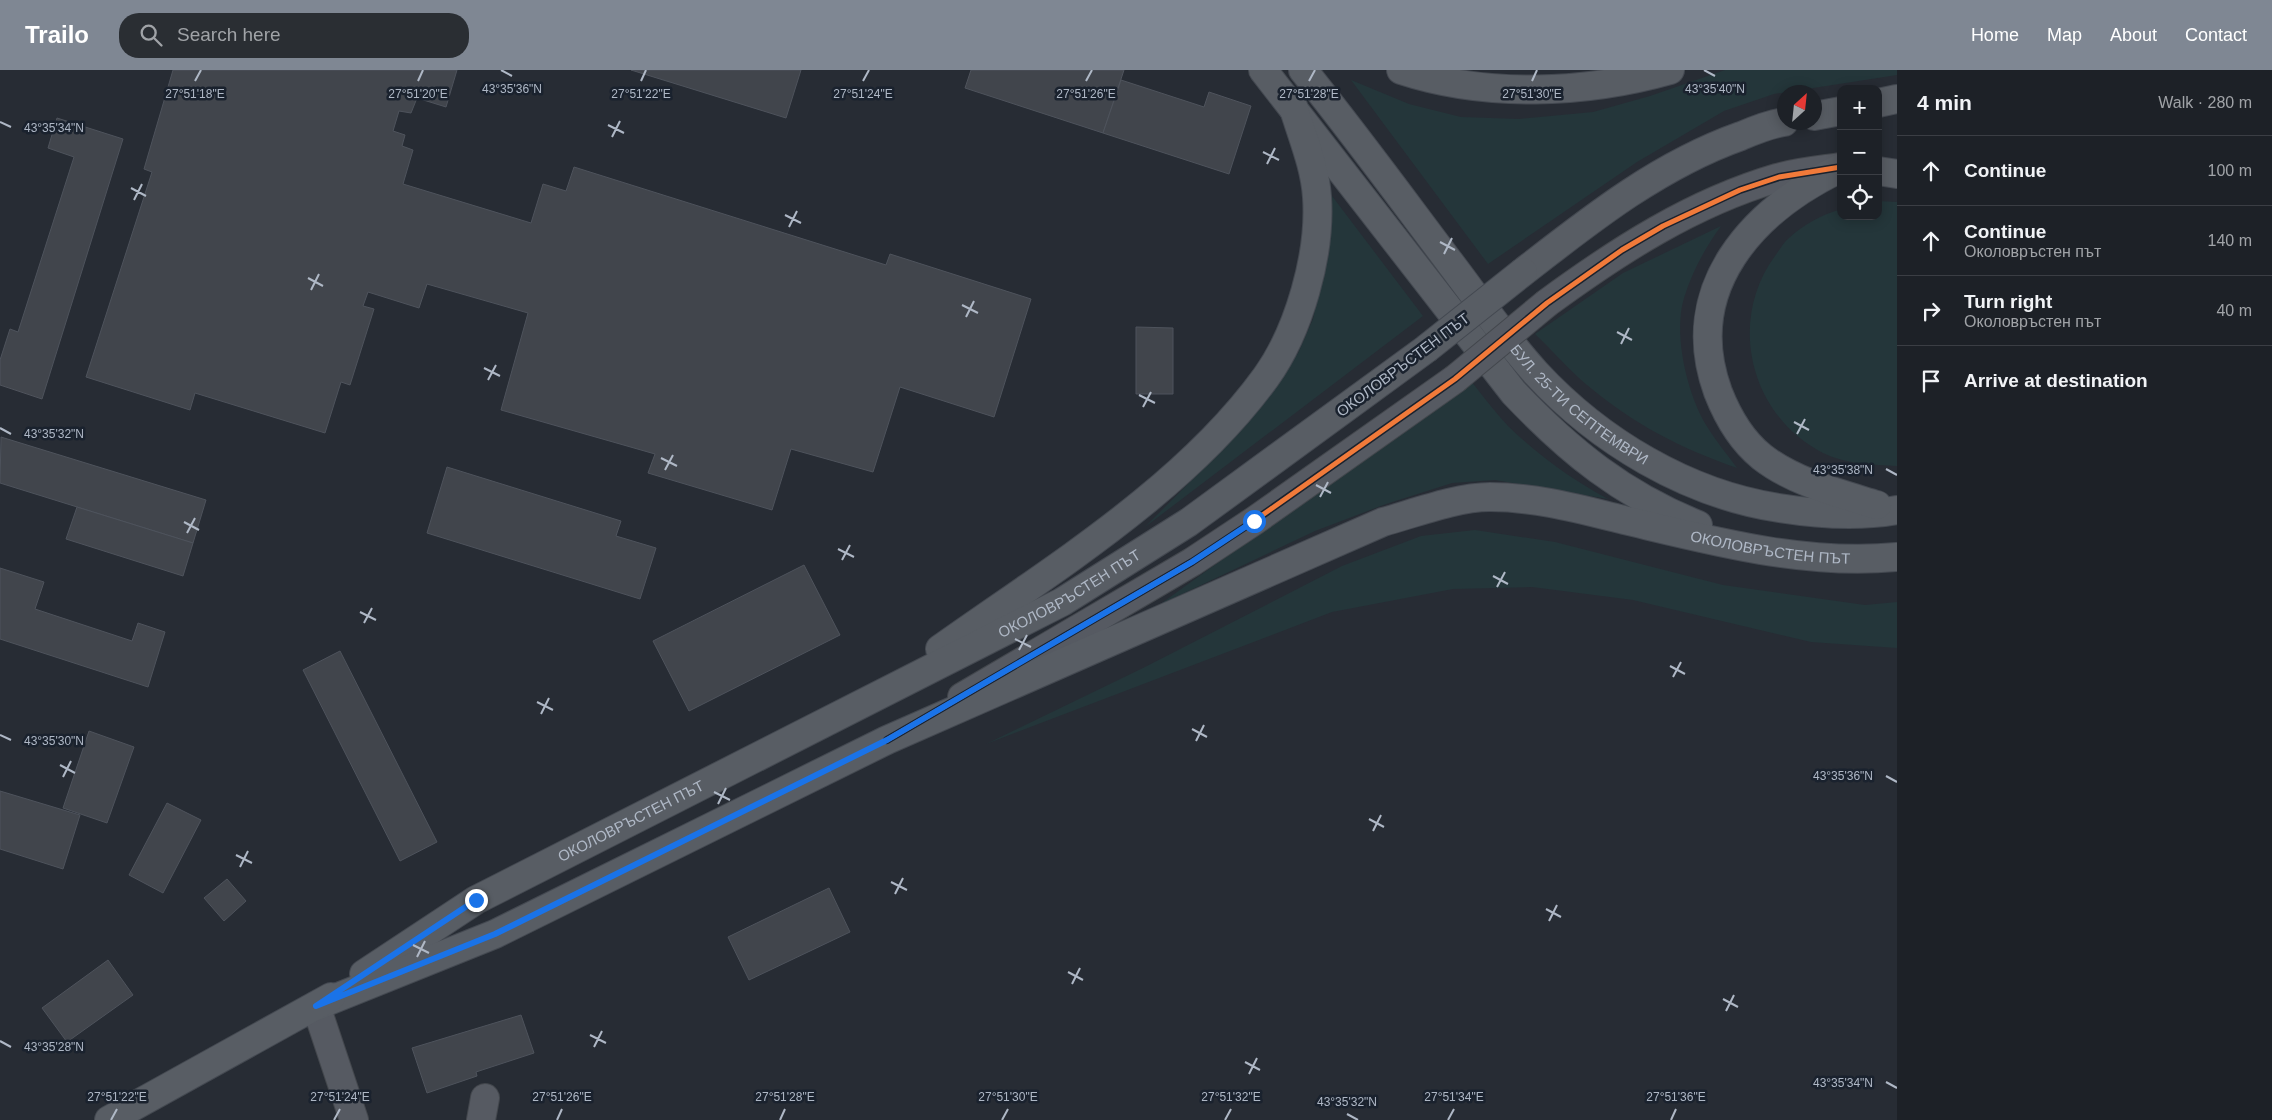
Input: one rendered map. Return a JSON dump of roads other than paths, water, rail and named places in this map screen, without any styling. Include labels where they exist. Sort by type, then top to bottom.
[{"type":"main road","name":"БУЛ. 25-ТИ СЕПТЕМВРИ","points":[[1263,70],[1293,106],[1514,393],[1544,425],[1613,482],[1653,505],[1738,542],[1794,556]]},
{"type":"main road","name":"БУЛ. 25-ТИ СЕПТЕМВРИ","points":[[1303,70],[1518,352],[1537,374],[1591,424],[1626,448],[1666,470],[1731,497],[1763,506],[1809,513],[1896,510]]},
{"type":"main road","points":[[1401,70],[1445,81],[1502,89],[1539,89],[1636,80],[1670,70]]},
{"type":"main road","points":[[1882,101],[1897,98]]},
{"type":"main road","points":[[861,706],[1113,526],[1153,493],[1222,429],[1267,375],[1284,346],[1306,287],[1317,222],[1317,196],[1312,168],[1293,106]]},
{"type":"main road","name":"ОКОЛОВРЪСТЕН ПЪТ","points":[[109,1120],[316,1006],[476,900],[861,706],[1062,602],[1189,522],[1426,349],[1584,224],[1634,189],[1715,145],[1777,124]]},
{"type":"main road","points":[[1837,169],[1793,194],[1770,212],[1745,238],[1726,264],[1714,292],[1708,320],[1708,347],[1714,379],[1725,411],[1741,434],[1761,457],[1796,477],[1830,491],[1896,510]]},
{"type":"main road","points":[[1882,172],[1897,174]]},
{"type":"main road","name":"ОКОЛОВРЪСТЕН ПЪТ","points":[[316,1006],[495,934],[887,740],[1383,522],[1442,505],[1487,497],[1532,498],[1704,539],[1794,556],[1834,560],[1897,557]]},
{"type":"street","points":[[1882,112],[1897,112]]},
{"type":"street","points":[[1882,165],[1897,164]]},
{"type":"street","points":[[887,740],[1192,562],[1254,521],[1455,379],[1547,303],[1622,250],[1663,226],[1740,190],[1779,177],[1837,168]]},
{"type":"street","points":[[316,1006],[354,1120]]}]
